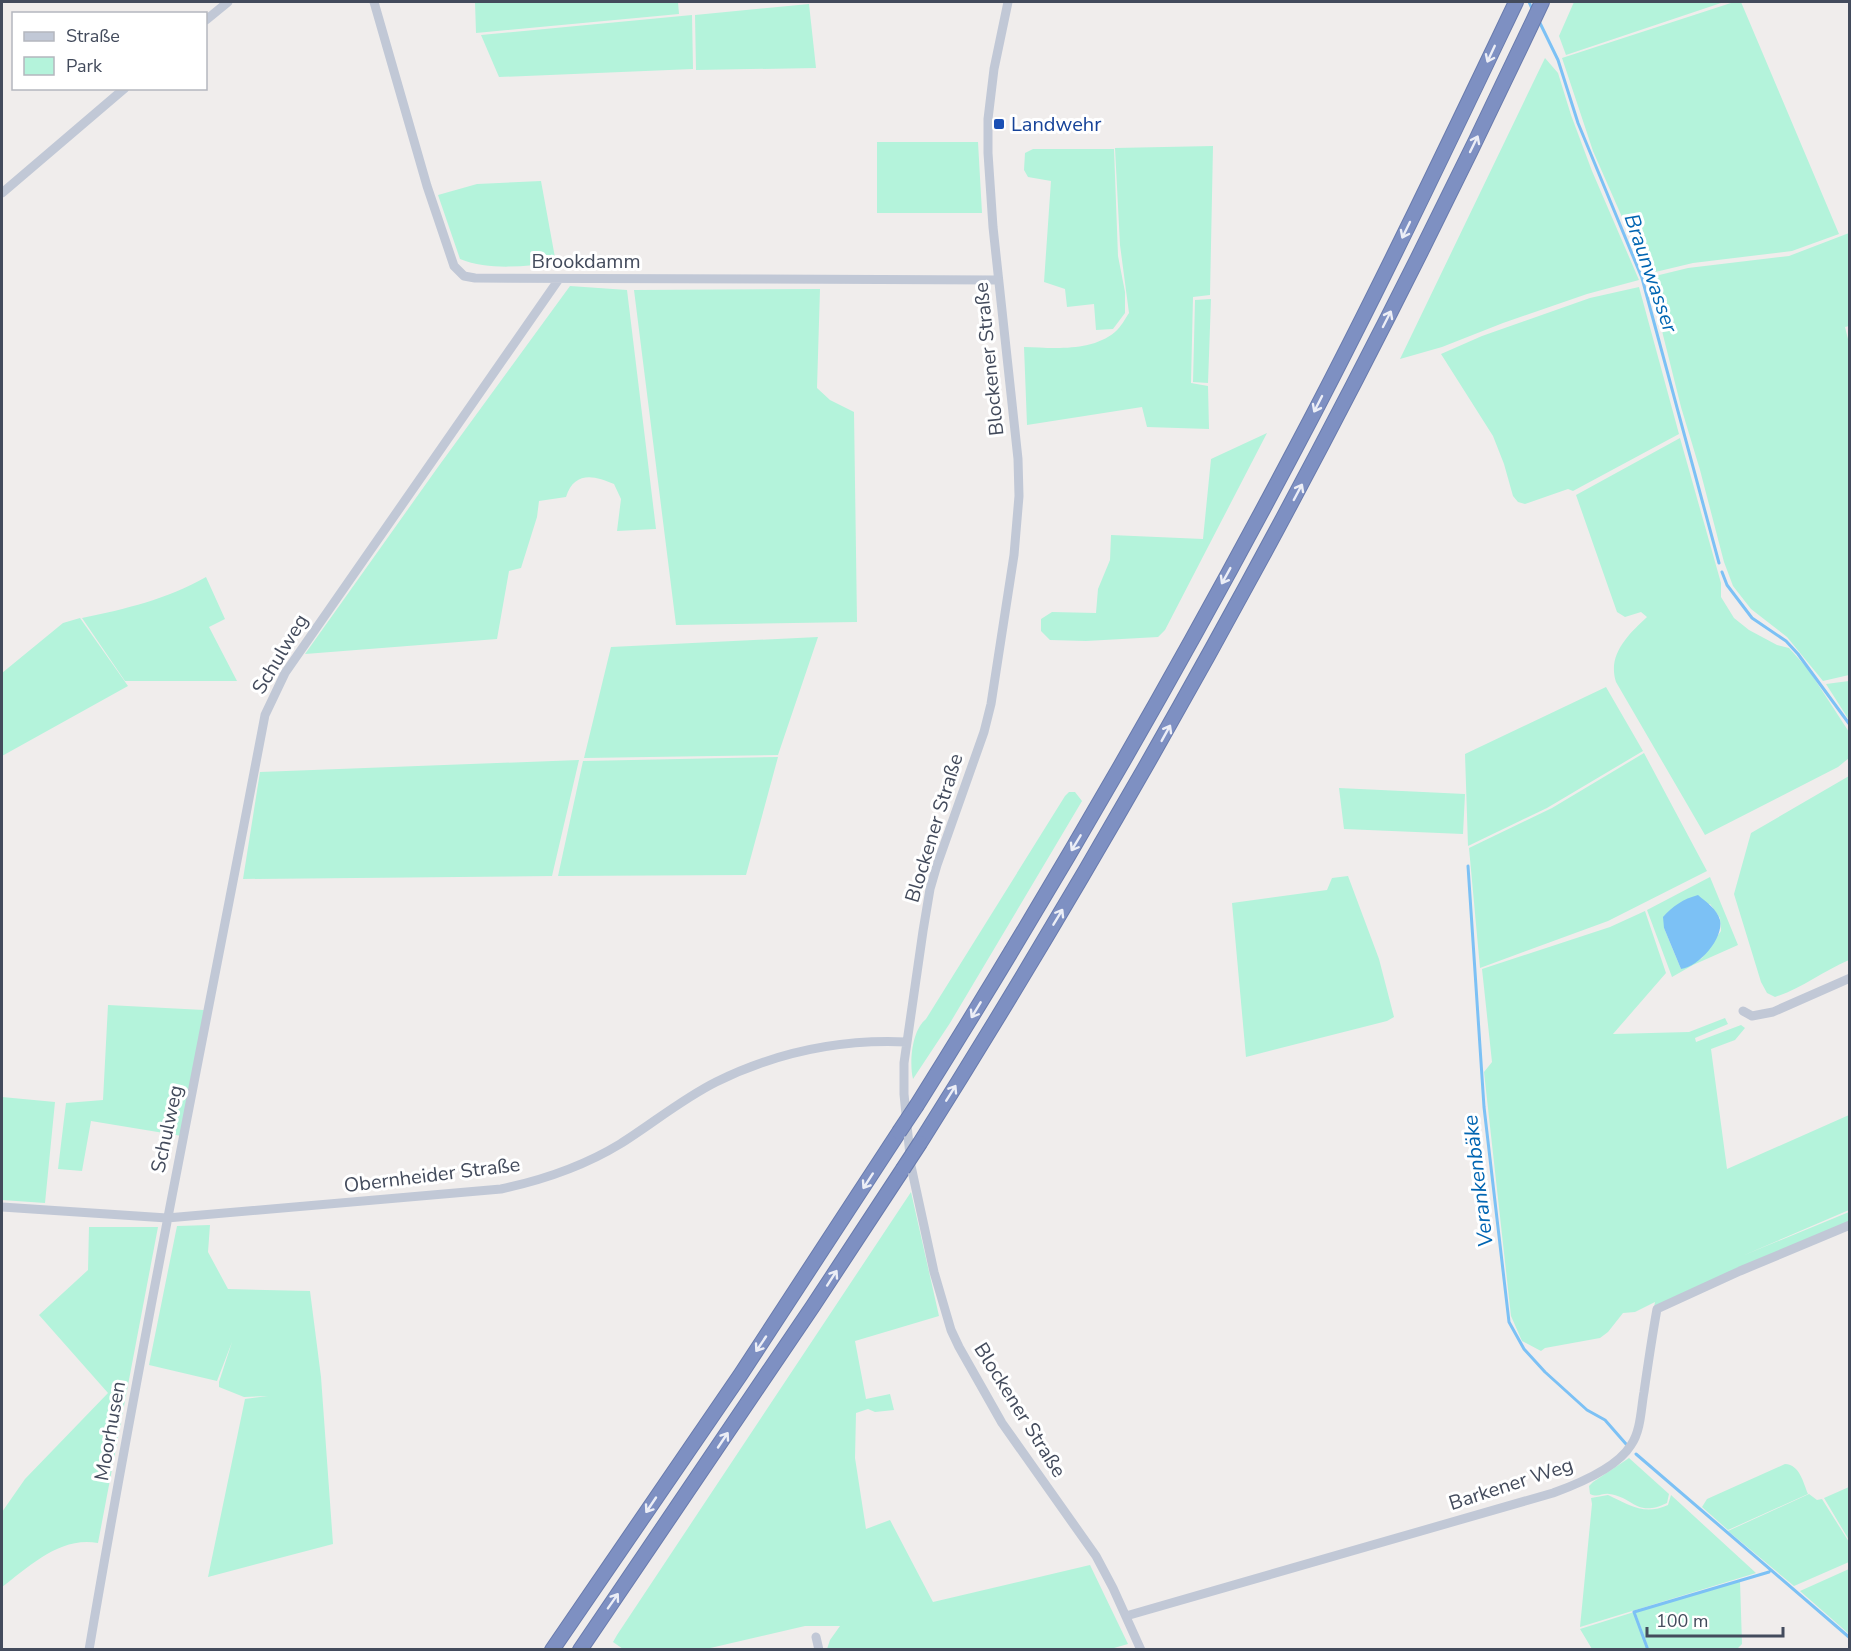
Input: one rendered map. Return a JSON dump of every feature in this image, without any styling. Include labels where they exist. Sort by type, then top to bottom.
[{"type":"highway","points":[[552,1650],[741,1374],[899,1132],[1011,952],[1108,787],[1205,615],[1318,404],[1400,244],[1516,2]]},
{"type":"highway","points":[[580,1650],[813,1306],[920,1143],[985,1039],[1134,789],[1271,544],[1332,427],[1541,5]]},
{"type":"street","points":[[207,19],[228,2]]},
{"type":"street","name":"Brookdamm","points":[[374,2],[427,186],[454,266],[464,276],[559,279],[998,280]]},
{"type":"street","name":"Blockener Straße","points":[[1008,2],[994,69],[988,136],[988,185],[1018,459],[1019,496],[1014,555],[996,674],[986,723],[930,889],[906,1042],[904,1094],[911,1166],[930,1254],[951,1330],[966,1362],[1002,1423],[1096,1556],[1141,1650]]},
{"type":"street","points":[[2,193],[123,90]]},
{"type":"street","name":"Schulweg","points":[[167,1218],[192,1100],[265,715],[285,673],[559,279]]},
{"type":"street","points":[[1743,1011],[1752,1016],[1773,1012],[1850,978]]},
{"type":"street","name":"Obernheider Straße","points":[[2,1206],[167,1218],[452,1194],[522,1184],[580,1165],[617,1146],[698,1092],[768,1060],[820,1047],[863,1042],[906,1042]]},
{"type":"street","name":"Moorhusen","points":[[89,1650],[167,1218]]},
{"type":"street","name":"Barkener Weg","points":[[1126,1616],[1553,1493],[1603,1470],[1626,1452],[1634,1441],[1641,1413],[1657,1309],[1850,1225]]},
{"type":"street","points":[[816,1637],[819,1650]]},
{"type":"green space","points":[[475,2],[678,2],[679,14],[476,33]]},
{"type":"green space","points":[[1574,2],[1724,2],[1566,55],[1559,36]]},
{"type":"green space","points":[[1734,2],[1741,2],[1839,234],[1792,251],[1693,263],[1647,274],[1593,151],[1562,58]]},
{"type":"green space","points":[[809,4],[816,68],[696,70],[695,15]]},
{"type":"green space","points":[[692,15],[693,69],[499,77],[481,35]]},
{"type":"green space","points":[[1545,58],[1558,73],[1592,171],[1639,280],[1587,294],[1442,347],[1400,359]]},
{"type":"green space","points":[[877,142],[978,142],[982,213],[877,213]]},
{"type":"green space","points":[[1213,146],[1210,295],[1193,297],[1191,383],[1208,386],[1209,429],[1147,427],[1142,407],[1027,425],[1024,347],[1072,347],[1095,343],[1115,332],[1129,313],[1120,245],[1115,148]]},
{"type":"green space","points":[[1033,149],[1114,149],[1118,256],[1125,292],[1125,313],[1113,329],[1096,330],[1094,304],[1067,307],[1065,289],[1044,282],[1051,181],[1028,177],[1024,170],[1025,153]]},
{"type":"green space","points":[[541,181],[556,263],[495,266],[460,259],[438,195],[477,184]]},
{"type":"green space","points":[[1849,233],[1849,326],[1845,327],[1850,347],[1849,675],[1823,681],[1787,637],[1751,609],[1733,586],[1724,562],[1647,278],[1688,268],[1789,256]]},
{"type":"green space","points":[[570,286],[627,290],[656,529],[617,531],[621,499],[614,484],[592,477],[579,479],[566,497],[539,501],[537,517],[521,568],[509,571],[497,639],[305,654],[438,467]]},
{"type":"green space","points":[[1639,287],[1679,434],[1573,491],[1568,489],[1525,504],[1518,502],[1513,496],[1493,436],[1441,354],[1482,336],[1590,298]]},
{"type":"green space","points":[[820,289],[817,388],[830,400],[854,412],[857,622],[676,625],[634,290]]},
{"type":"green space","points":[[1211,299],[1208,383],[1193,382],[1195,300]]},
{"type":"green space","points":[[1267,433],[1165,630],[1158,637],[1086,641],[1050,640],[1041,631],[1041,619],[1052,612],[1096,613],[1098,589],[1110,560],[1111,535],[1203,539],[1211,459]]},
{"type":"green space","points":[[1680,438],[1721,583],[1721,597],[1734,618],[1749,630],[1777,645],[1789,648],[1808,669],[1849,732],[1849,758],[1838,767],[1705,835],[1616,682],[1615,662],[1621,645],[1647,617],[1641,612],[1625,617],[1617,612],[1576,495]]},
{"type":"green space","points":[[206,577],[225,619],[209,627],[237,681],[125,681],[82,618],[146,602]]},
{"type":"green space","points":[[80,618],[128,686],[2,756],[2,673],[63,623]]},
{"type":"green space","points":[[818,637],[778,755],[584,758],[611,647]]},
{"type":"green space","points":[[1850,681],[1849,720],[1826,684]]},
{"type":"green space","points":[[1606,687],[1643,751],[1547,808],[1468,846],[1465,754]]},
{"type":"green space","points":[[1644,753],[1707,871],[1608,921],[1480,968],[1469,848],[1552,808]]},
{"type":"green space","points":[[778,757],[746,875],[558,876],[583,761]]},
{"type":"green space","points":[[579,760],[552,876],[243,879],[260,772]]},
{"type":"green space","points":[[1849,776],[1849,960],[1775,997],[1767,993],[1761,982],[1734,894],[1751,833]]},
{"type":"green space","points":[[1339,788],[1465,794],[1463,834],[1344,829]]},
{"type":"green space","points":[[1069,792],[1075,792],[1082,801],[950,1023],[913,1079],[912,1055],[915,1038],[921,1024]]},
{"type":"green space","points":[[1348,876],[1379,959],[1394,1017],[1387,1021],[1246,1057],[1232,903],[1327,890],[1332,878]]},
{"type":"green space","points":[[1710,877],[1738,945],[1672,977],[1647,910]],"holes":[[[1710,904],[1720,918],[1721,931],[1702,958],[1681,969],[1664,928]]]},
{"type":"green space","points":[[1645,911],[1666,973],[1613,1034],[1689,1032],[1725,1018],[1728,1024],[1695,1038],[1696,1042],[1741,1025],[1745,1028],[1735,1040],[1711,1049],[1727,1169],[1849,1115],[1849,1210],[1742,1256],[1849,1212],[1849,1223],[1654,1307],[1655,1302],[1635,1312],[1623,1313],[1608,1332],[1600,1338],[1545,1348],[1541,1351],[1522,1341],[1511,1316],[1484,1072],[1492,1062],[1482,969],[1610,927]]},
{"type":"green space","points":[[108,1005],[204,1010],[182,1136],[91,1121],[82,1171],[58,1169],[66,1103],[103,1100]]},
{"type":"green space","points":[[2,1097],[55,1102],[45,1203],[2,1200]]},
{"type":"green space","points":[[911,1192],[939,1316],[855,1341],[866,1399],[890,1394],[894,1410],[875,1412],[868,1409],[856,1413],[855,1458],[866,1529],[890,1520],[933,1602],[1090,1565],[1128,1644],[1107,1650],[827,1649],[830,1640],[840,1626],[805,1626],[706,1649],[623,1649],[613,1642],[617,1635]]},
{"type":"green space","points":[[210,1225],[208,1252],[228,1289],[310,1291],[321,1377],[333,1544],[208,1577],[245,1399],[268,1396],[244,1397],[219,1387],[232,1342],[217,1381],[149,1365],[177,1226]]},
{"type":"green space","points":[[89,1227],[158,1227],[98,1543],[84,1542],[58,1548],[2,1587],[2,1512],[25,1479],[108,1393],[39,1315],[88,1270]]},
{"type":"green space","points":[[1629,1458],[1669,1494],[1667,1503],[1657,1507],[1642,1508],[1617,1496],[1590,1494],[1589,1486],[1593,1482]]},
{"type":"green space","points":[[1785,1464],[1798,1471],[1808,1494],[1728,1530],[1702,1507],[1707,1499]]},
{"type":"green space","points":[[1849,1487],[1849,1540],[1824,1498]]},
{"type":"green space","points":[[1809,1494],[1817,1500],[1822,1499],[1849,1542],[1849,1562],[1794,1586],[1728,1531]]},
{"type":"green space","points":[[1608,1495],[1637,1508],[1652,1509],[1668,1505],[1671,1495],[1756,1573],[1580,1627],[1591,1498]]},
{"type":"green space","points":[[1849,1569],[1849,1634],[1800,1591]]},
{"type":"green space","points":[[1740,1581],[1742,1644],[1737,1649],[1649,1649],[1635,1611]]},
{"type":"green space","points":[[1634,1612],[1648,1649],[1592,1649],[1580,1629]]},
{"type":"water","points":[[1698,895],[1716,912],[1720,920],[1720,927],[1709,951],[1695,963],[1681,969],[1664,928],[1663,917],[1679,903]]},
{"type":"waterway","name":"Braunwasser","points":[[1529,2],[1533,11]]},
{"type":"waterway","name":"Braunwasser","points":[[1538,19],[1558,60],[1578,123],[1642,278],[1719,563]]},
{"type":"waterway","name":"Braunwasser","points":[[1722,572],[1727,585],[1752,618],[1786,641],[1798,654],[1850,725]]},
{"type":"waterway","name":"Verankenbäke","points":[[1468,866],[1484,1107],[1509,1322],[1524,1349],[1545,1372],[1587,1410],[1605,1420],[1626,1444]]},
{"type":"waterway","name":"Verankenbäke","points":[[1636,1454],[1850,1638]]},
{"type":"waterway","points":[[1648,1650],[1634,1612],[1769,1572]]},
{"type":"place","name":"Landwehr","points":[[999,124]]}]
